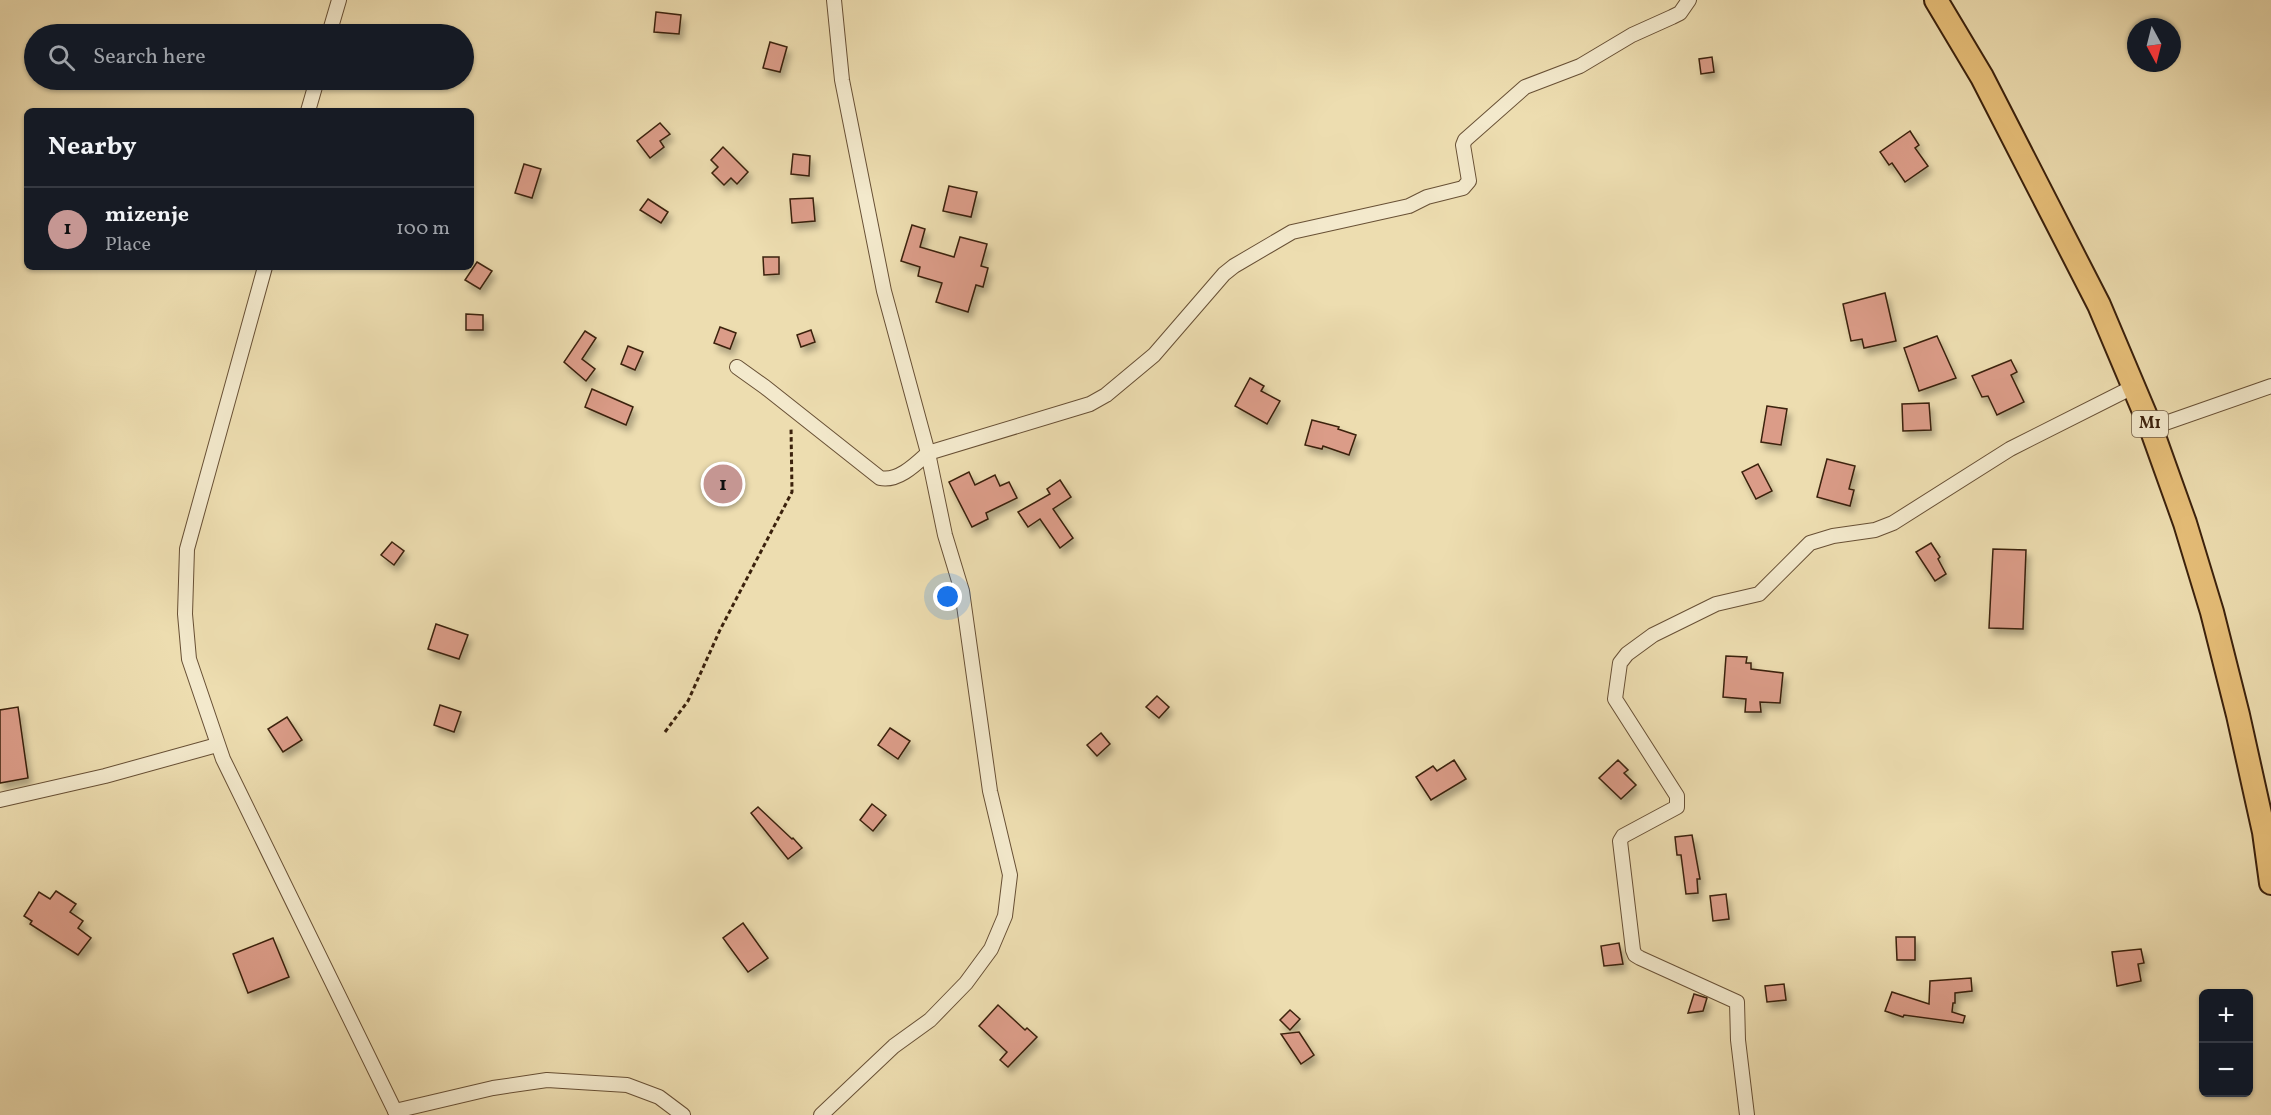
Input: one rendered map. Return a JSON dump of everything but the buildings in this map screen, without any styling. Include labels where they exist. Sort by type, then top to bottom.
[{"type":"highway","name":"M1","points":[[1936,0],[1988,87],[2099,305],[2151,428],[2185,523],[2212,612],[2264,832],[2271,883]]},
{"type":"street","points":[[332,24],[339,0]]},
{"type":"street","points":[[820,1115],[894,1046],[930,1020],[966,983],[991,949],[1005,916],[1009,896],[1009,869],[990,791],[962,591],[945,535],[928,453],[884,291],[842,80],[834,0]]},
{"type":"street","points":[[737,367],[880,478],[893,478],[914,466],[928,453],[1098,400],[1154,355],[1224,274],[1234,266],[1292,232],[1409,206],[1427,197],[1463,188],[1469,181],[1463,146],[1465,140],[1525,87],[1580,66],[1632,35],[1680,13],[1689,0]]},
{"type":"street","points":[[309,108],[314,90]]},
{"type":"street","points":[[264,270],[187,549],[185,614],[189,660],[217,746],[396,1113],[493,1088],[547,1080],[627,1085],[659,1097],[683,1115]]},
{"type":"street","points":[[2151,428],[2271,386]]},
{"type":"street","points":[[1747,1115],[1738,1040],[1737,1002],[1640,958],[1633,950],[1620,841],[1623,836],[1677,807],[1678,801],[1615,699],[1620,663],[1627,654],[1674,623],[1716,604],[1759,594],[1810,543],[1823,538],[1875,530],[1893,523],[2010,449],[2135,387]]},
{"type":"street","points":[[0,800],[105,776],[217,746]]},
{"type":"path","points":[[665,732],[688,701],[720,630],[792,492],[793,444],[789,407]]},
{"type":"place","name":"mizenje","points":[[723,484]]}]
